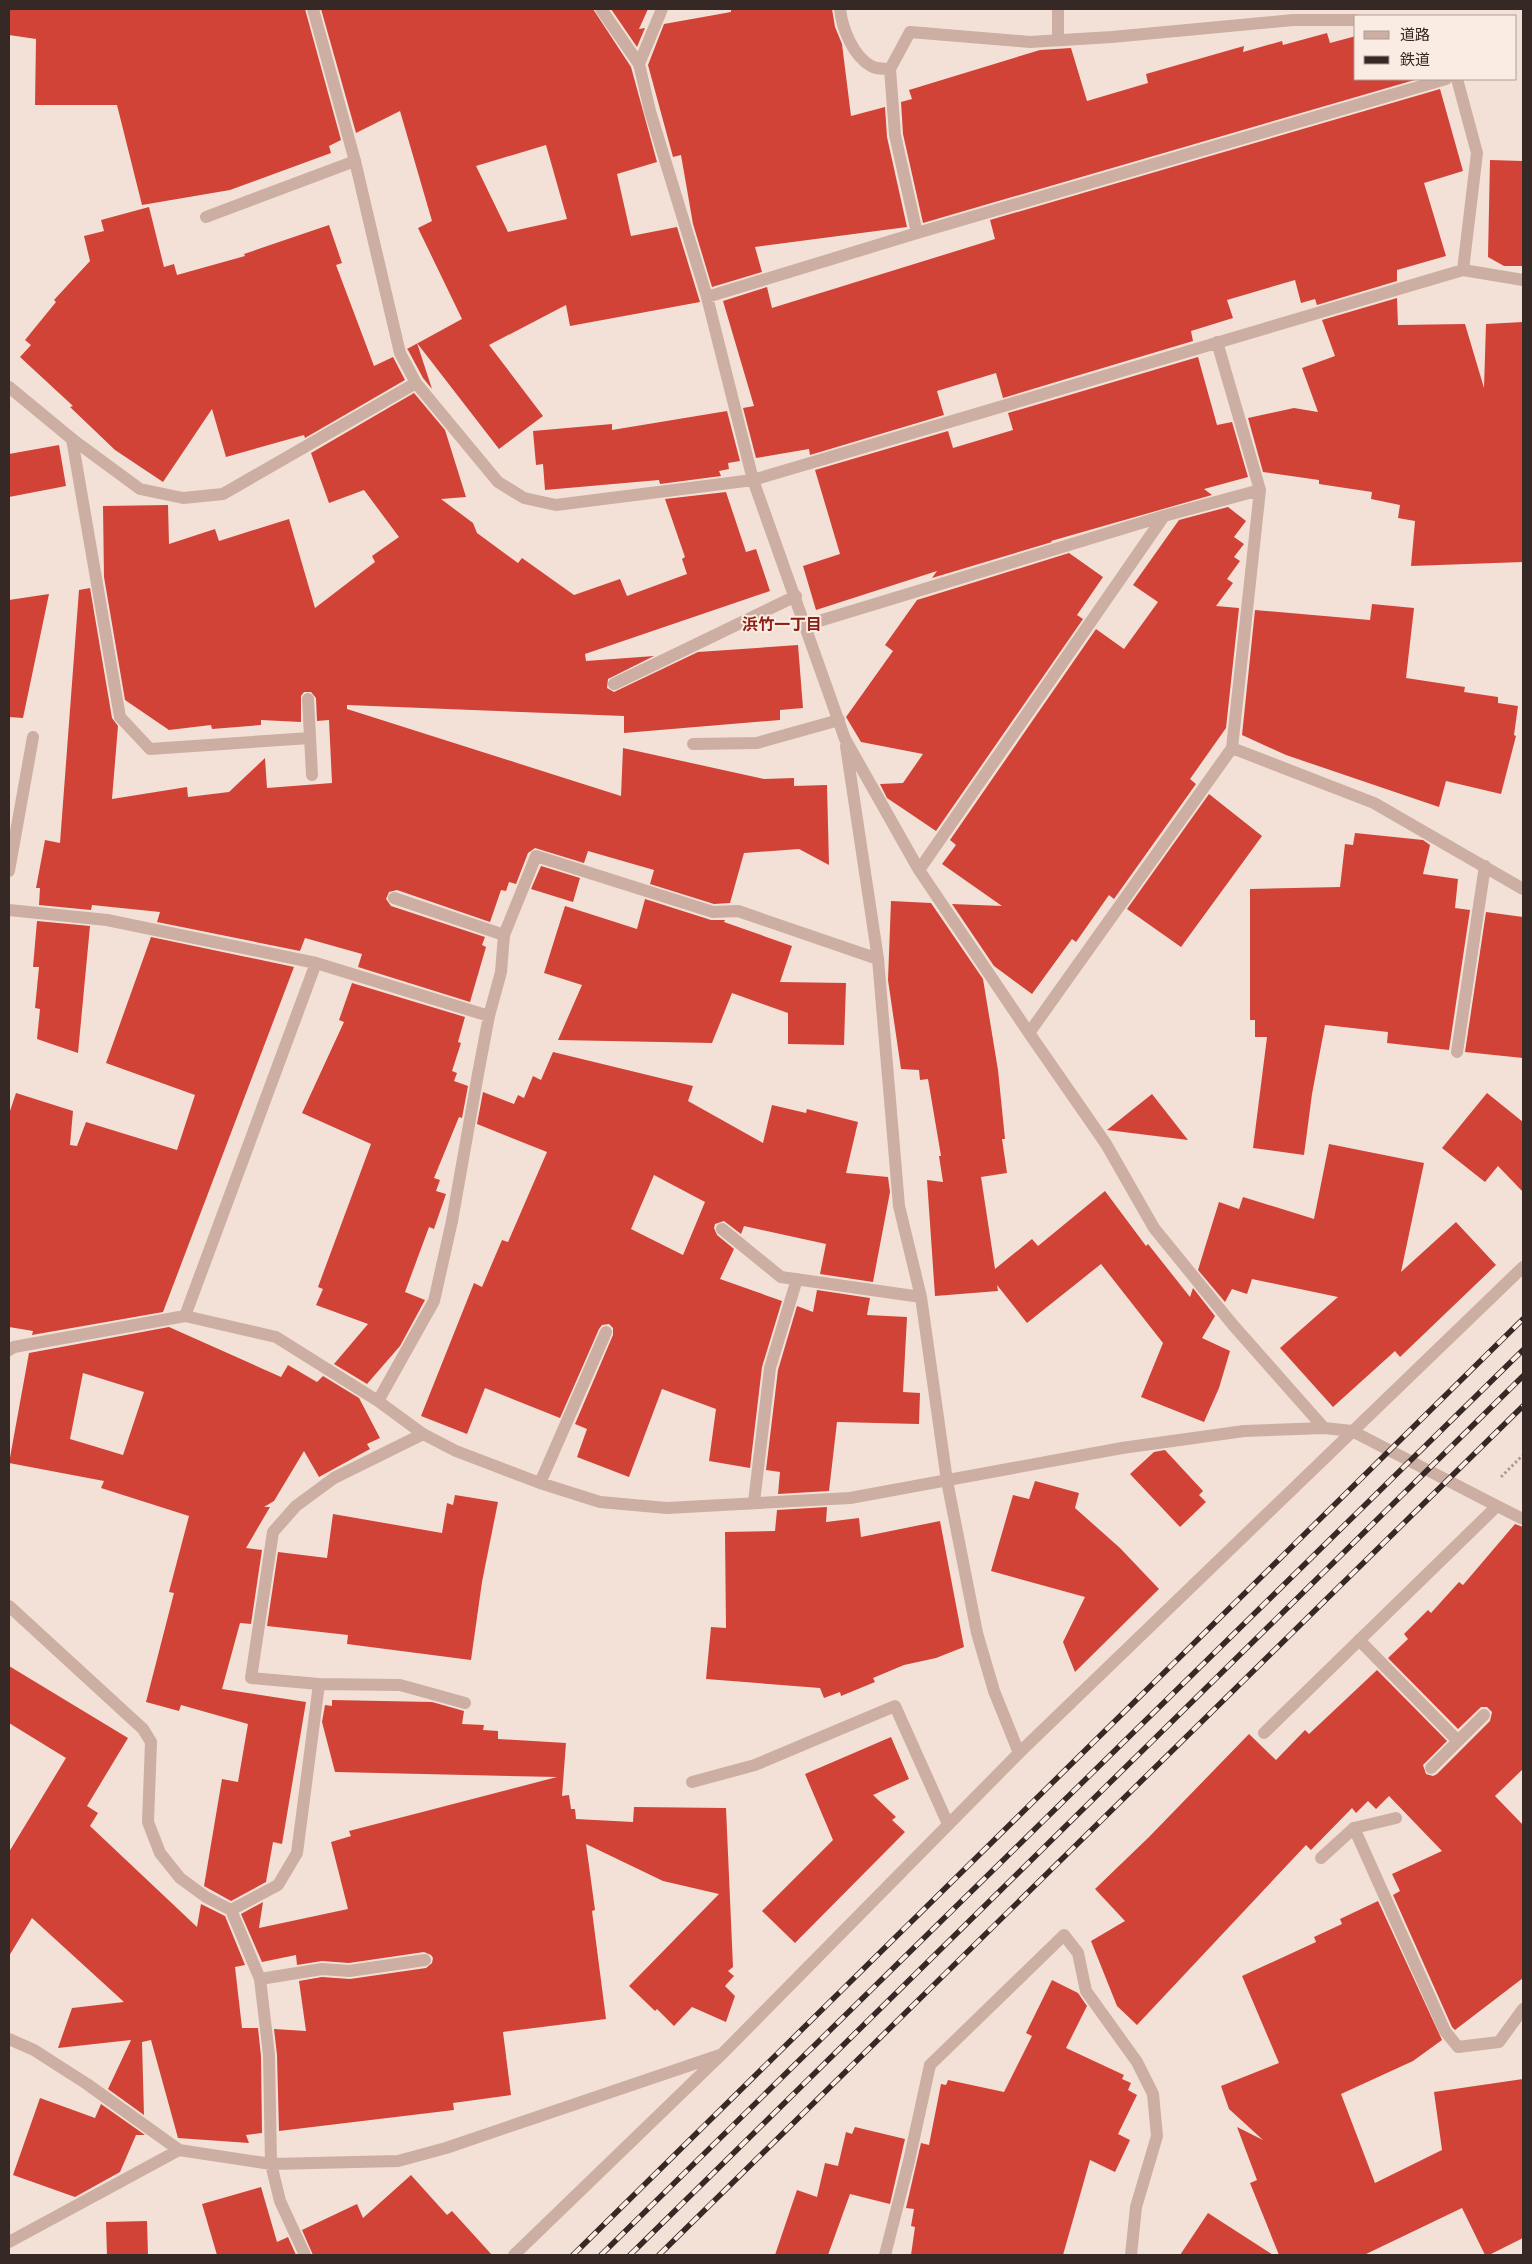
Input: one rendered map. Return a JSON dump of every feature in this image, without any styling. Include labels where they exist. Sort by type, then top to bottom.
[{"type":"street","points":[[313,9],[355,161],[400,353],[416,383],[498,482],[524,498],[556,505],[753,480],[1463,270],[1523,280]]},
{"type":"street","points":[[601,9],[639,64],[650,111],[707,297],[753,480],[796,596],[845,739],[878,959],[899,1206],[921,1297],[947,1481],[977,1633],[994,1691],[1019,1753]]},
{"type":"street","points":[[639,64],[662,9]]},
{"type":"street","points":[[840,9],[842,26],[862,59],[872,67],[890,70]]},
{"type":"street","points":[[1058,9],[1058,40]]},
{"type":"street","points":[[918,233],[895,135],[890,70],[910,32],[1030,42],[1112,37],[1294,20],[1354,20]]},
{"type":"street","points":[[707,297],[918,233],[1443,80]]},
{"type":"street","points":[[1457,80],[1476,153],[1463,270]]},
{"type":"street","points":[[206,216],[355,161]]},
{"type":"street","points":[[1029,1033],[1232,748],[1260,490],[1217,342]]},
{"type":"street","points":[[9,387],[72,439],[140,489],[184,498],[223,494],[416,383]]},
{"type":"street","points":[[72,439],[120,717],[150,749],[310,738]]},
{"type":"street","points":[[806,625],[1164,516],[1260,490]]},
{"type":"street","points":[[919,870],[1164,516]]},
{"type":"street","points":[[614,684],[796,596]]},
{"type":"street","points":[[308,699],[312,775]]},
{"type":"street","points":[[693,744],[757,743],[839,720]]},
{"type":"street","points":[[9,871],[33,737]]},
{"type":"street","points":[[845,739],[919,870],[1106,1144],[1154,1228],[1233,1325],[1324,1428]]},
{"type":"street","points":[[1232,748],[1374,803],[1523,889]]},
{"type":"street","points":[[378,1401],[434,1301],[452,1221],[489,1016],[501,972],[504,936],[536,856],[713,912],[738,911],[878,959]]},
{"type":"street","points":[[1457,1052],[1485,866]]},
{"type":"street","points":[[394,898],[504,936]]},
{"type":"street","points":[[9,910],[107,920],[316,963],[489,1016]]},
{"type":"street","points":[[185,1316],[316,963]]},
{"type":"street","points":[[722,1229],[781,1277],[921,1297]]},
{"type":"street","points":[[514,2255],[723,2053],[1019,1753],[1523,1267]]},
{"type":"street","points":[[754,1502],[770,1368],[798,1279]]},
{"type":"street","points":[[9,1350],[14,1347],[185,1316],[276,1337],[378,1401],[424,1434],[456,1451],[540,1483],[600,1502],[668,1508],[850,1498],[1122,1448],[1244,1431],[1324,1428],[1352,1431],[1523,1519]]},
{"type":"street","points":[[540,1483],[606,1332]]},
{"type":"street","points":[[424,1434],[334,1478],[296,1506],[273,1532],[251,1678],[319,1684],[400,1685],[465,1703]]},
{"type":"street","points":[[1264,1732],[1497,1506]]},
{"type":"street","points":[[9,1606],[143,1729],[151,1742],[148,1822],[160,1853],[180,1878],[206,1898],[232,1910],[260,1979],[269,2055],[271,2164],[280,2201],[305,2255]]},
{"type":"street","points":[[1359,1640],[1458,1741]]},
{"type":"street","points":[[232,1910],[278,1885],[296,1853],[319,1684]]},
{"type":"street","points":[[692,1782],[755,1765],[895,1706],[948,1824]]},
{"type":"street","points":[[1431,1768],[1484,1715]]},
{"type":"street","points":[[1321,1858],[1354,1828],[1396,1818]]},
{"type":"street","points":[[1354,1828],[1445,2032],[1458,2047],[1499,2042],[1523,2009]]},
{"type":"street","points":[[885,2255],[930,2065],[1064,1935],[1078,1954],[1086,1991],[1137,2062],[1153,2094],[1157,2136],[1136,2206],[1131,2255]]},
{"type":"street","points":[[260,1979],[322,1969],[349,1971],[425,1960]]},
{"type":"street","points":[[9,2039],[34,2050],[87,2084],[179,2150],[271,2164],[398,2161],[446,2148],[723,2053]]},
{"type":"street","points":[[9,2242],[179,2150]]},
{"type":"building","points":[[9,9],[305,9],[341,140],[329,146],[331,153],[230,190],[142,205],[117,105],[35,105],[36,39],[9,35]]},
{"type":"building","points":[[321,9],[593,9],[631,67],[657,162],[617,174],[631,236],[677,227],[700,302],[570,326],[566,305],[489,345],[543,416],[499,449],[417,343],[462,319],[418,228],[432,221],[400,111],[356,133]],"holes":[[[546,145],[567,219],[508,232],[476,166]]]},
{"type":"building","points":[[611,9],[648,9],[639,29],[645,28],[637,47]]},
{"type":"building","points":[[731,9],[832,9],[835,27],[842,44],[851,116],[885,107],[887,137],[907,227],[755,247],[762,272],[712,287],[693,224],[681,155],[673,157],[648,65],[664,24],[731,12]]},
{"type":"building","points":[[1327,33],[1330,43],[1354,37],[1354,80],[1415,80],[923,223],[903,134],[901,102],[912,99],[909,90],[1040,50],[1071,48],[1087,101],[1148,83],[1146,74],[1244,46],[1243,52],[1282,41],[1283,45]]},
{"type":"building","points":[[1440,89],[1463,171],[1424,183],[1446,256],[1397,270],[1397,281],[1317,305],[1315,299],[1301,303],[1295,280],[1227,300],[1233,318],[1191,331],[1193,341],[1003,398],[996,373],[937,391],[944,415],[810,455],[809,449],[756,458],[743,408],[754,406],[723,301],[767,287],[772,308],[995,239],[990,220]]},
{"type":"building","points":[[1490,160],[1523,161],[1523,266],[1504,266],[1488,257]]},
{"type":"building","points":[[149,207],[164,267],[174,264],[177,275],[245,256],[244,254],[329,225],[342,263],[336,265],[374,366],[393,357],[405,380],[305,438],[304,435],[226,457],[212,409],[163,482],[115,450],[70,407],[73,406],[20,357],[31,345],[25,340],[56,302],[54,300],[90,261],[84,236],[104,231],[101,220]]},
{"type":"building","points":[[1397,298],[1398,325],[1465,324],[1484,388],[1486,324],[1523,322],[1523,562],[1411,566],[1415,521],[1398,518],[1400,505],[1371,499],[1372,492],[1319,484],[1319,480],[1263,472],[1248,418],[1294,408],[1318,412],[1302,368],[1335,356],[1322,320]]},
{"type":"building","points":[[417,343],[432,389],[423,378],[407,349]]},
{"type":"building","points":[[1198,357],[1217,425],[1232,422],[1248,477],[1204,489],[1212,495],[1051,541],[932,578],[937,571],[816,610],[803,566],[840,554],[815,470],[948,431],[953,448],[1013,430],[1008,413]]},
{"type":"building","points":[[414,393],[445,430],[466,497],[441,499],[473,523],[477,533],[518,563],[522,558],[574,595],[620,579],[627,596],[687,574],[682,559],[685,557],[665,499],[726,492],[746,552],[756,549],[770,591],[585,654],[586,661],[654,656],[608,679],[607,688],[614,692],[698,652],[798,645],[803,708],[780,710],[780,720],[624,733],[624,716],[347,705],[347,709],[621,796],[623,748],[764,779],[794,778],[794,786],[827,785],[829,865],[799,849],[744,853],[730,903],[714,904],[650,884],[654,870],[588,851],[584,863],[535,848],[528,853],[516,884],[509,882],[506,891],[501,890],[490,922],[397,890],[389,892],[386,899],[391,906],[485,937],[482,945],[486,947],[470,1002],[358,967],[362,954],[305,938],[300,951],[157,922],[160,912],[92,905],[91,910],[39,905],[40,888],[36,888],[45,840],[60,843],[79,590],[90,588],[112,718],[118,726],[112,799],[187,787],[188,797],[229,792],[265,758],[267,788],[332,783],[329,720],[317,721],[316,698],[311,692],[304,692],[301,696],[301,722],[261,720],[261,725],[212,729],[211,725],[169,730],[125,700],[104,577],[103,506],[168,505],[169,544],[215,529],[219,541],[289,519],[315,608],[375,562],[372,556],[399,537],[364,490],[329,503],[311,453]]},
{"type":"building","points":[[727,411],[740,461],[728,463],[729,469],[719,471],[721,476],[660,484],[659,480],[545,490],[543,464],[536,465],[533,431],[612,424],[612,430]]},
{"type":"building","points":[[59,445],[66,486],[9,497],[9,454]]},
{"type":"building","points":[[1228,507],[1246,521],[1234,537],[1244,544],[1234,557],[1240,561],[1227,579],[1233,583],[1216,606],[1239,608],[1226,728],[1190,779],[1196,784],[1114,899],[1109,895],[1076,942],[1072,939],[1032,994],[994,966],[952,904],[1002,906],[942,864],[956,845],[950,840],[1096,629],[1124,649],[1158,602],[1133,585],[1179,520]]},
{"type":"building","points":[[1069,553],[1103,577],[1077,615],[1083,619],[936,831],[887,798],[880,784],[903,783],[923,754],[861,742],[846,717],[893,651],[885,645],[917,600]]},
{"type":"building","points":[[49,594],[23,718],[9,717],[9,600]]},
{"type":"building","points":[[1372,604],[1414,608],[1406,678],[1465,687],[1464,692],[1498,697],[1498,703],[1518,706],[1514,735],[1516,736],[1501,794],[1446,781],[1439,807],[1286,755],[1242,735],[1255,610],[1370,620]]},
{"type":"building","points":[[1209,794],[1262,836],[1181,947],[1127,909]]},
{"type":"building","points":[[1355,833],[1423,840],[1430,845],[1423,874],[1458,879],[1455,908],[1470,910],[1449,1050],[1387,1043],[1388,1032],[1325,1025],[1312,1094],[1304,1155],[1253,1148],[1267,1037],[1255,1037],[1255,1020],[1250,1020],[1250,889],[1340,887],[1345,844],[1353,845]]},
{"type":"building","points":[[541,866],[580,878],[573,902],[531,889]]},
{"type":"building","points":[[645,899],[711,920],[725,920],[724,922],[792,946],[780,982],[846,983],[844,1045],[788,1044],[788,1013],[732,993],[712,1043],[558,1040],[582,985],[544,973],[565,906],[637,929]]},
{"type":"building","points":[[891,901],[931,903],[983,979],[998,1070],[1005,1139],[1002,1139],[1007,1173],[981,1177],[995,1269],[1032,1239],[1038,1246],[1105,1191],[1146,1246],[1148,1244],[1190,1297],[1193,1288],[1215,1316],[1202,1338],[1230,1351],[1219,1388],[1204,1422],[1141,1397],[1163,1343],[1101,1264],[1027,1323],[997,1285],[998,1291],[935,1296],[927,1180],[943,1182],[939,1156],[941,1156],[928,1079],[920,1080],[919,1070],[901,1069],[888,980]]},
{"type":"building","points":[[1486,912],[1523,917],[1523,1058],[1465,1052]]},
{"type":"building","points":[[37,921],[90,926],[78,1053],[37,1039],[40,1009],[35,1008],[39,967],[33,967]]},
{"type":"building","points":[[151,937],[294,967],[163,1312],[32,1335],[33,1331],[9,1327],[9,1114],[16,1093],[73,1111],[70,1145],[77,1146],[86,1122],[177,1150],[195,1095],[106,1063]]},
{"type":"building","points":[[352,983],[465,1017],[458,1042],[461,1043],[452,1071],[457,1073],[454,1081],[468,1086],[462,1118],[459,1117],[434,1178],[440,1180],[436,1191],[446,1194],[434,1229],[429,1227],[405,1292],[425,1300],[400,1346],[367,1384],[334,1364],[368,1324],[316,1305],[323,1289],[318,1287],[371,1144],[302,1113],[344,1022],[339,1020]]},
{"type":"building","points":[[553,1052],[693,1086],[688,1101],[763,1143],[772,1105],[806,1113],[807,1109],[858,1122],[846,1173],[888,1177],[890,1192],[873,1282],[820,1274],[826,1244],[744,1226],[741,1234],[724,1221],[715,1224],[714,1228],[717,1235],[734,1249],[720,1279],[782,1301],[762,1367],[750,1468],[709,1461],[716,1409],[662,1389],[629,1477],[577,1457],[587,1429],[575,1424],[613,1335],[613,1328],[609,1324],[602,1325],[599,1329],[560,1418],[485,1388],[467,1434],[421,1416],[474,1283],[482,1287],[502,1240],[508,1242],[547,1152],[477,1124],[483,1092],[514,1104],[518,1095],[524,1098],[533,1076],[541,1080]],"holes":[[[654,1175],[705,1202],[683,1255],[631,1229]]]},
{"type":"building","points":[[1487,1093],[1523,1122],[1523,1192],[1498,1166],[1485,1182],[1442,1148]]},
{"type":"building","points":[[1152,1094],[1188,1140],[1107,1130]]},
{"type":"building","points":[[1329,1144],[1424,1163],[1401,1272],[1456,1222],[1496,1265],[1400,1357],[1395,1351],[1333,1407],[1280,1348],[1338,1297],[1252,1279],[1247,1294],[1232,1289],[1225,1302],[1198,1270],[1219,1202],[1239,1209],[1243,1197],[1314,1219]]},
{"type":"building","points":[[817,1290],[870,1298],[867,1315],[907,1317],[903,1392],[920,1393],[919,1424],[837,1422],[829,1491],[778,1494],[780,1472],[766,1470],[778,1370],[797,1306],[813,1312]]},
{"type":"building","points":[[169,1327],[281,1377],[288,1365],[317,1382],[323,1376],[359,1398],[380,1438],[367,1444],[370,1449],[319,1477],[304,1451],[274,1501],[264,1507],[270,1507],[246,1548],[262,1550],[251,1624],[240,1623],[222,1689],[306,1702],[282,1844],[273,1842],[266,1882],[231,1901],[204,1886],[222,1779],[238,1782],[248,1724],[181,1705],[179,1711],[146,1702],[174,1593],[169,1592],[189,1516],[101,1488],[104,1481],[9,1463],[29,1353]],"holes":[[[83,1373],[144,1392],[123,1455],[70,1439]]]},
{"type":"building","points":[[1165,1450],[1203,1491],[1199,1495],[1206,1502],[1180,1527],[1130,1474],[1154,1452]]},
{"type":"building","points":[[1035,1481],[1079,1493],[1075,1508],[1120,1548],[1159,1589],[1075,1672],[1063,1642],[1085,1597],[991,1571],[1013,1495],[1029,1499]]},
{"type":"building","points":[[455,1495],[498,1502],[482,1582],[471,1660],[347,1644],[348,1635],[267,1626],[278,1552],[327,1558],[333,1514],[442,1533],[447,1503],[453,1505]]},
{"type":"building","points":[[827,1507],[826,1522],[859,1518],[861,1537],[940,1521],[964,1647],[936,1658],[904,1665],[873,1678],[875,1682],[841,1696],[840,1692],[824,1698],[820,1688],[706,1679],[711,1627],[726,1628],[725,1532],[775,1531],[777,1510]]},
{"type":"building","points":[[1515,1524],[1523,1527],[1523,1769],[1495,1796],[1523,1825],[1523,1978],[1455,2030],[1452,2027],[1393,1895],[1400,1891],[1392,1874],[1442,1851],[1389,1796],[1376,1809],[1368,1801],[1356,1813],[1352,1808],[1311,1850],[1306,1845],[1137,2025],[1117,2006],[1091,1941],[1125,1921],[1095,1889],[1149,1837],[1249,1734],[1276,1760],[1305,1730],[1309,1734],[1377,1670],[1447,1741],[1423,1765],[1426,1774],[1433,1776],[1437,1774],[1490,1721],[1492,1712],[1487,1707],[1481,1707],[1458,1729],[1388,1658],[1408,1639],[1404,1634],[1428,1610],[1431,1613],[1459,1582],[1463,1585]]},
{"type":"building","points":[[9,1666],[128,1738],[87,1806],[98,1813],[90,1826],[197,1927],[201,1904],[225,1916],[245,1965],[235,1967],[242,2028],[258,2028],[261,2056],[262,2133],[246,2135],[249,2143],[178,2138],[151,2040],[142,2042],[144,2115],[108,2089],[131,2040],[58,2048],[72,2008],[124,2002],[32,1918],[9,1956],[9,1852],[66,1758],[9,1723]]},
{"type":"building","points":[[332,1700],[432,1702],[464,1711],[462,1724],[484,1725],[483,1730],[498,1731],[498,1739],[566,1743],[562,1796],[569,1795],[571,1809],[575,1809],[576,1819],[633,1822],[634,1807],[726,1808],[733,1967],[728,1971],[734,1976],[725,1986],[735,1996],[726,2022],[692,2007],[674,2026],[629,1986],[719,1894],[663,1881],[586,1844],[595,1910],[592,1911],[606,2019],[503,2032],[511,2095],[453,2103],[454,2110],[279,2131],[277,2055],[274,2029],[306,2031],[299,1981],[322,1977],[350,1979],[426,1968],[432,1963],[433,1958],[424,1952],[349,1963],[322,1961],[297,1965],[296,1955],[262,1962],[241,1914],[263,1902],[259,1928],[348,1909],[331,1842],[351,1836],[349,1831],[557,1777],[335,1772],[322,1722],[325,1705],[332,1706]]},
{"type":"building","points":[[891,1737],[909,1779],[873,1795],[896,1817],[892,1820],[905,1832],[795,1943],[762,1911],[833,1840],[805,1774]]},
{"type":"building","points":[[1378,1901],[1442,2040],[1413,2061],[1341,2094],[1375,2183],[1442,2150],[1434,2092],[1523,2079],[1523,2238],[1489,2255],[1485,2255],[1462,2208],[1364,2255],[1279,2255],[1250,2183],[1257,2180],[1237,2127],[1263,2140],[1229,2109],[1221,2086],[1279,2063],[1242,1976],[1316,1942],[1314,1937],[1342,1924],[1340,1919]]},
{"type":"building","points":[[1052,1980],[1078,1993],[1087,2006],[1066,2048],[1124,2075],[1122,2079],[1131,2083],[1128,2090],[1137,2095],[1118,2134],[1130,2140],[1115,2172],[1090,2160],[1063,2255],[911,2255],[915,2227],[911,2226],[914,2209],[906,2208],[921,2143],[929,2145],[941,2084],[946,2085],[948,2080],[1004,2092],[1032,2036],[1026,2033]]},
{"type":"building","points":[[40,2098],[95,2118],[101,2104],[145,2135],[136,2135],[120,2172],[75,2197],[13,2175]]},
{"type":"building","points":[[855,2127],[905,2139],[890,2204],[850,2194],[828,2255],[775,2255],[797,2190],[817,2197],[825,2163],[838,2166],[846,2132],[852,2134]]},
{"type":"building","points":[[411,2175],[447,2215],[452,2211],[492,2255],[313,2255],[302,2230],[357,2204],[363,2218]]},
{"type":"building","points":[[261,2187],[277,2242],[288,2237],[296,2255],[217,2255],[202,2204]]},
{"type":"building","points":[[1208,2213],[1273,2255],[1180,2255]]},
{"type":"building","points":[[147,2221],[148,2255],[107,2255],[106,2222]]},
{"type":"railway","points":[[573,2255],[1523,1319]]},
{"type":"railway","points":[[601,2255],[1523,1350]]},
{"type":"railway","points":[[630,2255],[1523,1376]]},
{"type":"railway","points":[[659,2255],[1523,1406]]},
{"type":"district","name":"浜竹一丁目","points":[[782,624]]}]
